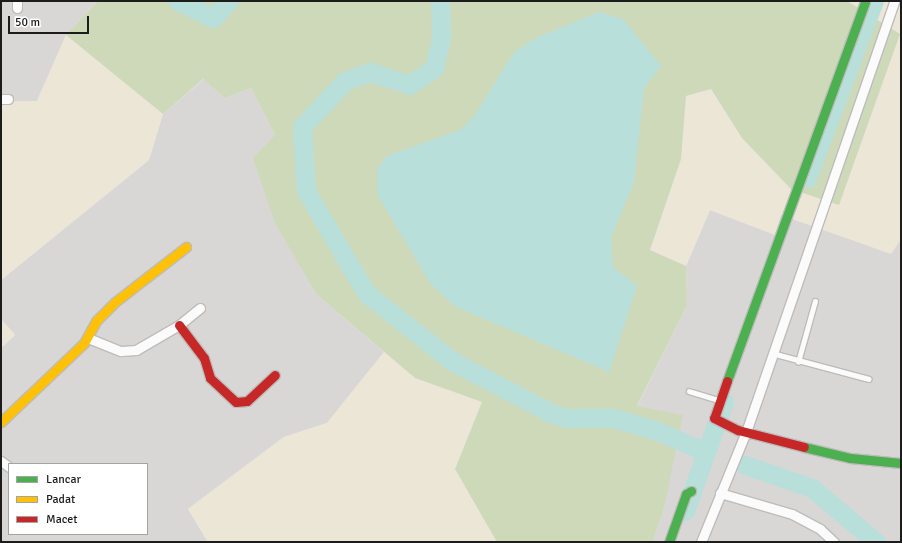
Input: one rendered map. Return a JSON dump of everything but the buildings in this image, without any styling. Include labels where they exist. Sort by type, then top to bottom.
[{"type":"street","points":[[865,1],[714,415],[716,421],[742,431],[850,458],[901,463]]},
{"type":"street","points":[[701,542],[721,489],[742,442],[742,431],[772,353],[894,1]]},
{"type":"street","points":[[1,422],[88,338],[97,320],[115,302],[186,247]]},
{"type":"street","points":[[88,338],[110,348],[129,351],[145,346],[179,326],[200,308]]},
{"type":"street","points":[[179,326],[204,358],[210,378],[236,402],[247,401],[275,375]]},
{"type":"street","points":[[721,489],[792,514],[820,529],[834,542]]},
{"type":"street","points":[[669,542],[686,494],[691,491]]},
{"type":"lane","points":[[798,362],[815,301]]},
{"type":"lane","points":[[772,353],[798,362],[868,379]]},
{"type":"lane","points":[[689,391],[719,400]]},
{"type":"shaded area","points":[[1,1],[98,1],[66,35],[37,101],[1,102]]},
{"type":"shaded area","points":[[847,1],[901,1],[901,239],[891,254],[781,215],[775,235],[710,210],[686,266],[650,250],[681,159],[686,96],[710,89],[742,138],[900,34]]},
{"type":"shaded area","points":[[66,35],[163,114],[149,160],[1,280],[1,102],[37,101]]},
{"type":"shaded area","points":[[204,79],[225,98],[251,88],[275,135],[317,295],[384,352],[327,423],[284,437],[188,509],[208,542],[1,542],[1,348],[15,335],[1,319],[1,280],[149,160],[163,114]]},
{"type":"shaded area","points":[[710,210],[774,234],[781,215],[891,253],[901,239],[901,542],[653,542],[664,508],[637,407],[687,305],[686,266]]},
{"type":"shaded area","points":[[1,319],[15,335],[1,348]]},
{"type":"shaded area","points":[[384,352],[415,378],[482,402],[455,469],[497,542],[208,542],[188,509],[284,437],[327,423]]},
{"type":"green space","points":[[98,1],[847,1],[900,34],[839,205],[791,189],[742,138],[711,89],[686,96],[681,159],[650,250],[686,266],[687,305],[637,406],[683,415],[664,508],[653,542],[497,542],[455,469],[482,402],[415,378],[317,295],[275,223],[253,158],[275,135],[251,88],[225,98],[203,79],[163,114],[66,35]]},
{"type":"water","points":[[599,12],[623,19],[661,66],[644,88],[634,182],[611,237],[613,267],[637,286],[609,372],[454,306],[430,283],[378,196],[377,169],[387,156],[460,130],[475,115],[514,52],[538,37]]},
{"type":"waterway","points":[[178,1],[213,18],[229,1]]},
{"type":"waterway","points":[[440,1],[441,38],[434,68],[410,85],[370,72],[345,81],[302,127],[306,191],[366,293],[452,361],[553,414],[567,418],[613,418],[655,430],[697,448]]},
{"type":"waterway","points":[[807,178],[874,1]]},
{"type":"waterway","points":[[685,511],[724,402]]},
{"type":"waterway","points":[[745,465],[812,488],[876,542]]},
{"type":"traffic: fast","points":[[727,381],[865,1]]},
{"type":"traffic: fast","points":[[804,447],[850,458],[901,463]]},
{"type":"traffic: fast","points":[[669,542],[686,494],[691,491]]},
{"type":"traffic: slow","points":[[1,422],[84,343],[97,320],[115,302],[186,247]]},
{"type":"traffic: jam","points":[[179,325],[204,358],[210,378],[236,402],[247,401],[275,375]]},
{"type":"traffic: jam","points":[[727,381],[714,418],[738,430],[804,447]]}]
